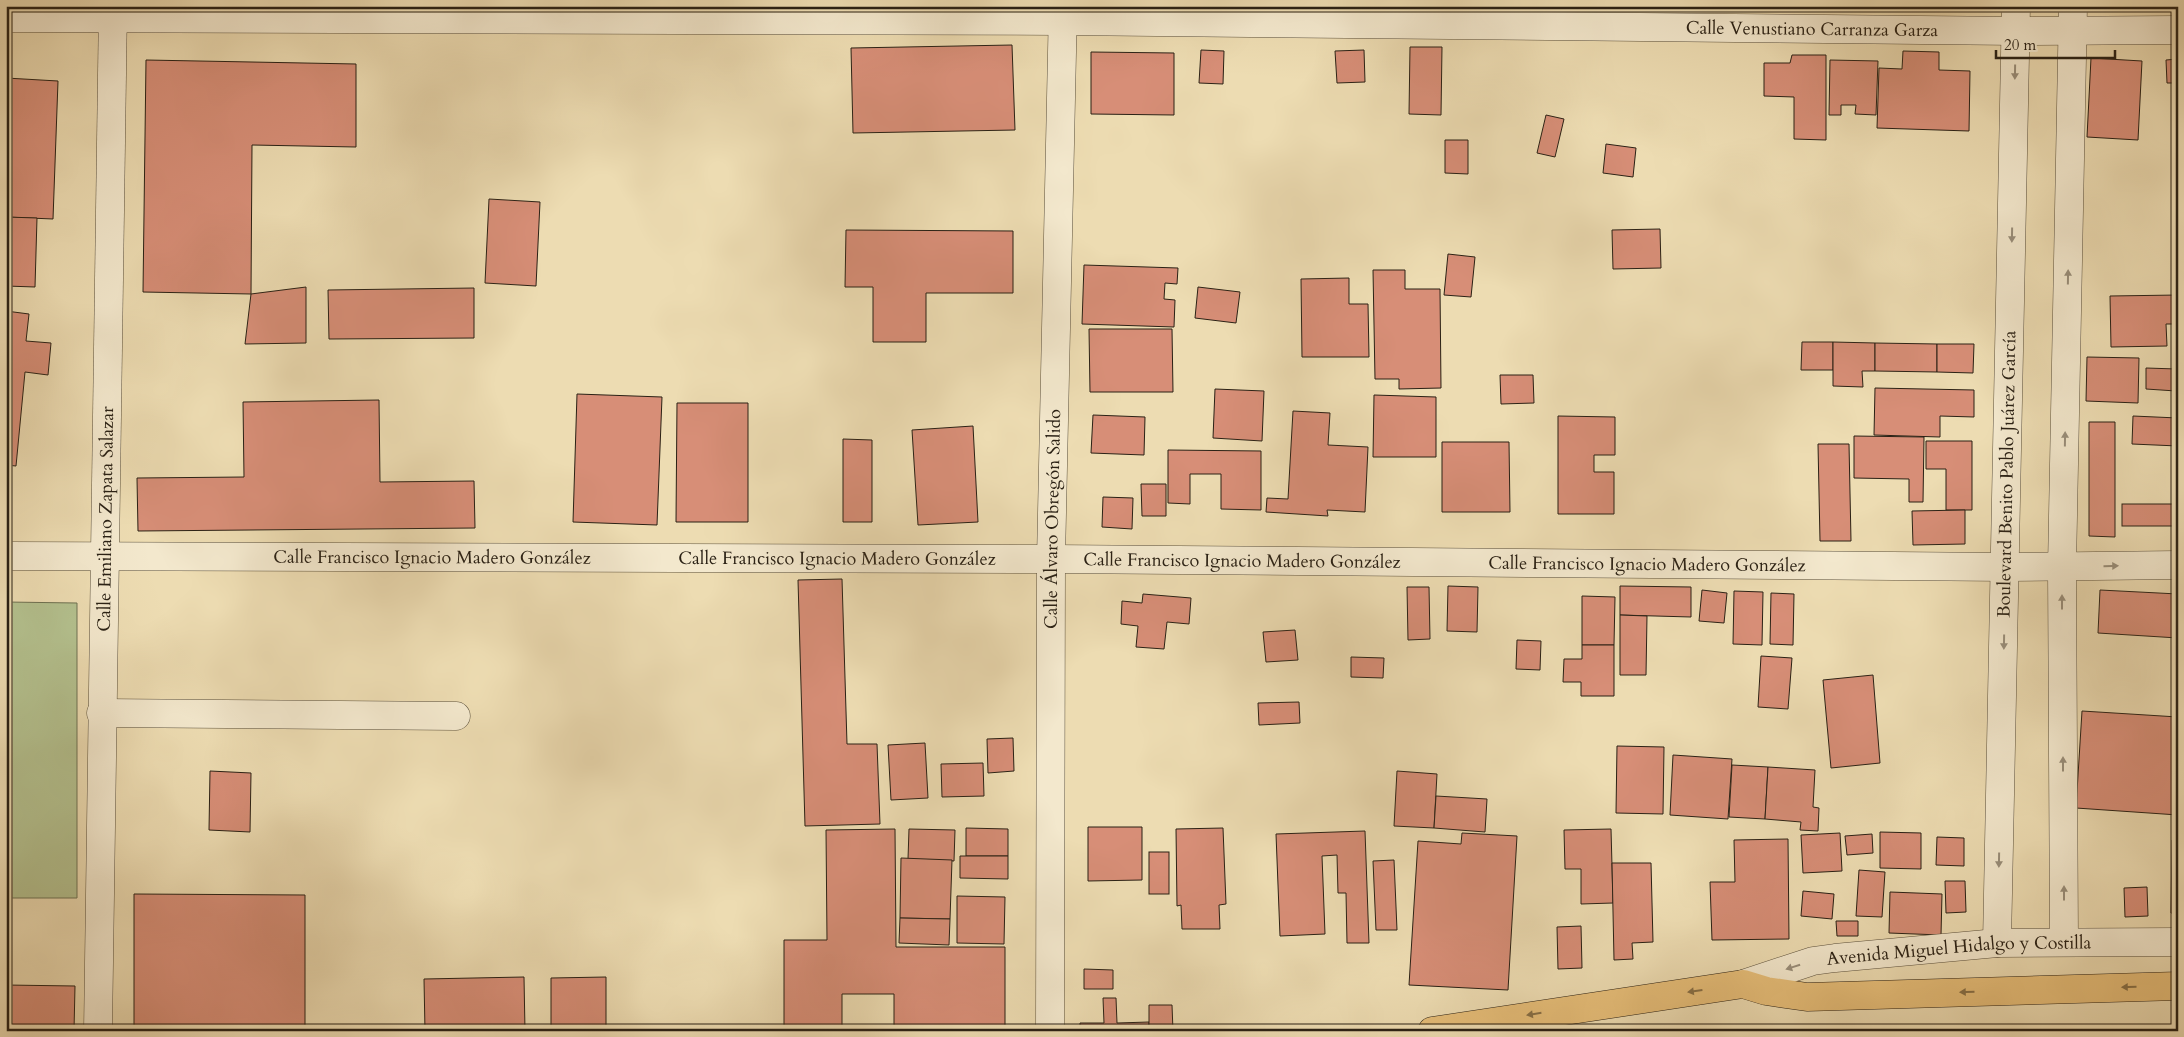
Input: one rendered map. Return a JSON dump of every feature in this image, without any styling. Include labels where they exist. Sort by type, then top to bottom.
[{"type":"main road","name":"Avenida Miguel Hidalgo y Costilla","points":[[1432,1031],[1743,984],[1789,995],[1826,996],[2178,986]]},
{"type":"street","name":"Calle Venustiano Carranza Garza","points":[[6,18],[113,12],[2072,18],[2178,30]]},
{"type":"street","name":"Calle Emiliano Zapata Salazar","points":[[98,1031],[113,12]]},
{"type":"street","name":"Calle Álvaro Obregón Salido","points":[[1050,1031],[1051,559],[1063,14]]},
{"type":"street","name":"Boulevard Benito Pablo Juárez García","points":[[1997,943],[2016,18]]},
{"type":"street","points":[[2064,942],[2062,567],[2072,18]]},
{"type":"street","name":"Calle Francisco Ignacio Madero González","points":[[6,556],[1051,559],[2006,567],[2178,565]]},
{"type":"street","points":[[102,713],[456,716]]},
{"type":"street","name":"Avenida Miguel Hidalgo y Costilla","points":[[1743,984],[1813,961],[1997,943],[2178,942]]},
{"type":"green space","points":[[6,602],[77,603],[77,898],[6,898]]},
{"type":"building","points":[[1012,45],[1015,130],[853,133],[851,48]]},
{"type":"building","points":[[1410,47],[1442,47],[1441,115],[1409,114]]},
{"type":"building","points":[[1201,50],[1224,51],[1223,84],[1199,83]]},
{"type":"building","points":[[1364,50],[1365,82],[1337,83],[1335,51]]},
{"type":"building","points":[[1903,51],[1939,52],[1939,70],[1970,71],[1969,131],[1877,128],[1879,68],[1902,69]]},
{"type":"building","points":[[1091,52],[1174,53],[1174,115],[1091,114]]},
{"type":"building","points":[[1792,55],[1826,55],[1826,140],[1794,139],[1794,97],[1764,96],[1764,63],[1790,63]]},
{"type":"building","points":[[2091,58],[2142,61],[2138,140],[2087,137]]},
{"type":"building","points":[[2178,59],[2178,83],[2167,83],[2166,60]]},
{"type":"building","points":[[146,60],[356,64],[356,147],[252,145],[251,294],[143,292]]},
{"type":"building","points":[[1830,60],[1878,61],[1876,115],[1855,114],[1856,105],[1841,105],[1841,115],[1829,115]]},
{"type":"building","points":[[6,78],[58,81],[53,219],[6,217]]},
{"type":"building","points":[[1546,115],[1564,119],[1555,157],[1537,153]]},
{"type":"building","points":[[1445,140],[1468,140],[1468,174],[1445,173]]},
{"type":"building","points":[[1606,144],[1636,148],[1633,177],[1603,173]]},
{"type":"building","points":[[489,199],[540,202],[536,286],[485,283]]},
{"type":"building","points":[[6,217],[37,218],[35,287],[6,286]]},
{"type":"building","points":[[1660,229],[1661,268],[1613,269],[1612,230]]},
{"type":"building","points":[[846,230],[1013,231],[1013,293],[926,293],[926,342],[873,342],[873,287],[845,287]]},
{"type":"building","points":[[1448,254],[1475,257],[1471,297],[1444,295]]},
{"type":"building","points":[[1084,265],[1178,268],[1177,284],[1165,283],[1164,299],[1175,300],[1174,327],[1082,324]]},
{"type":"building","points":[[1373,270],[1405,270],[1405,289],[1440,289],[1441,388],[1399,389],[1399,379],[1375,379]]},
{"type":"building","points":[[1349,278],[1349,304],[1368,304],[1369,357],[1302,357],[1301,279]]},
{"type":"building","points":[[306,287],[306,343],[245,344],[251,294]]},
{"type":"building","points":[[1198,287],[1240,292],[1236,323],[1195,318]]},
{"type":"building","points":[[474,288],[474,338],[329,339],[328,290]]},
{"type":"building","points":[[2178,295],[2178,324],[2166,324],[2167,346],[2111,347],[2110,296]]},
{"type":"building","points":[[6,311],[29,314],[26,341],[51,343],[48,375],[25,372],[16,466],[6,465]]},
{"type":"building","points":[[1089,329],[1172,329],[1173,392],[1090,392]]},
{"type":"building","points":[[1802,342],[1833,342],[1833,370],[1801,370]]},
{"type":"building","points":[[1833,342],[1875,343],[1875,371],[1862,371],[1863,387],[1833,386]]},
{"type":"building","points":[[1875,343],[1937,344],[1937,372],[1875,371]]},
{"type":"building","points":[[1937,344],[1974,344],[1973,373],[1937,372]]},
{"type":"building","points":[[2087,357],[2139,358],[2138,403],[2086,401]]},
{"type":"building","points":[[2146,368],[2177,369],[2176,391],[2146,389]]},
{"type":"building","points":[[1500,375],[1533,375],[1534,403],[1501,404]]},
{"type":"building","points":[[1875,388],[1974,390],[1974,417],[1940,416],[1940,437],[1874,435]]},
{"type":"building","points":[[1215,389],[1264,391],[1262,441],[1213,438]]},
{"type":"building","points":[[577,394],[662,397],[657,525],[573,522]]},
{"type":"building","points":[[1374,395],[1436,397],[1436,457],[1373,457]]},
{"type":"building","points":[[379,400],[380,482],[474,481],[475,528],[138,531],[137,478],[244,477],[243,402]]},
{"type":"building","points":[[677,403],[748,403],[748,522],[676,522]]},
{"type":"building","points":[[1293,411],[1330,413],[1328,445],[1368,447],[1365,512],[1327,510],[1328,516],[1266,512],[1267,498],[1288,499]]},
{"type":"building","points":[[1093,415],[1145,417],[1144,455],[1091,453]]},
{"type":"building","points":[[1558,416],[1615,417],[1615,455],[1594,455],[1594,472],[1614,472],[1614,514],[1558,514]]},
{"type":"building","points":[[2133,416],[2178,418],[2178,446],[2132,444]]},
{"type":"building","points":[[2089,422],[2115,422],[2115,537],[2089,536]]},
{"type":"building","points":[[973,426],[978,522],[918,525],[912,430]]},
{"type":"building","points":[[1854,436],[1924,437],[1923,502],[1909,502],[1909,479],[1854,478]]},
{"type":"building","points":[[843,439],[872,440],[872,522],[843,522]]},
{"type":"building","points":[[1926,441],[1972,441],[1972,510],[1946,510],[1946,469],[1926,469]]},
{"type":"building","points":[[1442,442],[1509,442],[1510,512],[1442,512]]},
{"type":"building","points":[[1818,444],[1849,444],[1851,541],[1820,541]]},
{"type":"building","points":[[1168,450],[1261,451],[1261,510],[1221,509],[1221,474],[1190,474],[1190,504],[1168,503]]},
{"type":"building","points":[[1141,484],[1166,484],[1166,516],[1142,516]]},
{"type":"building","points":[[1103,497],[1133,498],[1132,529],[1102,527]]},
{"type":"building","points":[[2122,504],[2178,504],[2178,526],[2122,526]]},
{"type":"building","points":[[1965,510],[1965,544],[1913,545],[1912,511]]},
{"type":"building","points":[[842,579],[847,744],[877,744],[880,824],[805,826],[798,580]]},
{"type":"building","points":[[1448,586],[1478,587],[1477,632],[1447,631]]},
{"type":"building","points":[[1620,586],[1691,587],[1691,617],[1620,615]]},
{"type":"building","points":[[1407,587],[1429,587],[1430,639],[1408,640]]},
{"type":"building","points":[[1702,590],[1727,593],[1724,623],[1699,621]]},
{"type":"building","points":[[2100,590],[2178,594],[2178,638],[2098,633]]},
{"type":"building","points":[[1734,591],[1763,592],[1762,645],[1733,644]]},
{"type":"building","points":[[1771,593],[1794,594],[1793,645],[1770,644]]},
{"type":"building","points":[[1143,594],[1191,598],[1189,624],[1167,622],[1164,649],[1136,647],[1138,626],[1121,624],[1122,601],[1142,603]]},
{"type":"building","points":[[1582,596],[1615,597],[1614,645],[1582,645]]},
{"type":"building","points":[[1620,615],[1647,616],[1646,675],[1620,675]]},
{"type":"building","points":[[1295,630],[1298,660],[1266,662],[1263,632]]},
{"type":"building","points":[[1517,640],[1541,641],[1540,670],[1516,669]]},
{"type":"building","points":[[1582,645],[1614,645],[1614,696],[1581,696],[1581,682],[1563,682],[1564,659],[1582,659]]},
{"type":"building","points":[[1761,656],[1792,658],[1788,709],[1758,707]]},
{"type":"building","points":[[1351,657],[1384,658],[1383,678],[1351,677]]},
{"type":"building","points":[[1873,675],[1880,763],[1831,768],[1823,680]]},
{"type":"building","points":[[1299,702],[1300,723],[1259,725],[1258,703]]},
{"type":"building","points":[[2082,711],[2178,717],[2178,815],[2076,808]]},
{"type":"building","points":[[1013,738],[1014,771],[988,773],[987,739]]},
{"type":"building","points":[[925,743],[928,798],[891,800],[888,745]]},
{"type":"building","points":[[1617,746],[1664,747],[1663,814],[1616,813]]},
{"type":"building","points":[[1673,755],[1732,759],[1728,819],[1670,815]]},
{"type":"building","points":[[983,763],[984,796],[942,797],[941,764]]},
{"type":"building","points":[[1732,765],[1768,767],[1765,819],[1729,817]]},
{"type":"building","points":[[1768,767],[1815,770],[1813,807],[1819,808],[1818,831],[1800,830],[1801,822],[1765,819]]},
{"type":"building","points":[[210,771],[251,773],[250,832],[209,830]]},
{"type":"building","points":[[1397,771],[1437,774],[1434,828],[1394,826]]},
{"type":"building","points":[[1436,796],[1487,799],[1485,832],[1434,828]]},
{"type":"building","points":[[1088,827],[1142,827],[1142,880],[1088,881]]},
{"type":"building","points":[[966,828],[1008,829],[1008,856],[966,856]]},
{"type":"building","points":[[1223,828],[1226,904],[1219,905],[1220,929],[1182,929],[1181,905],[1177,906],[1176,829]]},
{"type":"building","points":[[895,829],[896,947],[1005,947],[1005,1031],[894,1031],[894,994],[842,994],[842,1031],[784,1031],[784,940],[827,940],[826,830]]},
{"type":"building","points":[[909,829],[955,830],[954,861],[908,859]]},
{"type":"building","points":[[1611,829],[1613,903],[1581,904],[1581,869],[1565,869],[1564,830]]},
{"type":"building","points":[[1365,831],[1369,943],[1347,943],[1346,893],[1338,893],[1337,855],[1322,856],[1325,934],[1280,936],[1276,834]]},
{"type":"building","points":[[1880,832],[1921,833],[1921,869],[1880,868]]},
{"type":"building","points":[[1462,833],[1517,836],[1508,990],[1409,985],[1418,841],[1461,844]]},
{"type":"building","points":[[1840,833],[1842,871],[1803,873],[1801,835]]},
{"type":"building","points":[[1872,834],[1873,853],[1847,855],[1845,836]]},
{"type":"building","points":[[1937,837],[1964,838],[1964,866],[1936,865]]},
{"type":"building","points":[[1788,839],[1789,939],[1712,940],[1710,882],[1735,882],[1734,840]]},
{"type":"building","points":[[2172,840],[2178,840],[2178,914],[2171,913]]},
{"type":"building","points":[[1149,852],[1169,852],[1169,894],[1149,894]]},
{"type":"building","points":[[960,856],[1008,856],[1008,879],[960,878]]},
{"type":"building","points":[[901,858],[952,860],[950,919],[900,918]]},
{"type":"building","points":[[1394,860],[1397,930],[1376,930],[1373,861]]},
{"type":"building","points":[[1612,863],[1651,863],[1653,942],[1632,943],[1633,959],[1614,960]]},
{"type":"building","points":[[1859,870],[1885,872],[1882,917],[1856,916]]},
{"type":"building","points":[[1945,881],[1965,881],[1966,912],[1946,913]]},
{"type":"building","points":[[2147,887],[2148,916],[2125,917],[2124,888]]},
{"type":"building","points":[[1803,891],[1834,894],[1832,919],[1801,916]]},
{"type":"building","points":[[1890,892],[1942,894],[1941,935],[1889,933]]},
{"type":"building","points":[[134,894],[305,895],[305,1031],[134,1031]]},
{"type":"building","points":[[957,896],[1005,897],[1004,944],[957,943]]},
{"type":"building","points":[[900,918],[950,919],[949,945],[899,943]]},
{"type":"building","points":[[1836,921],[1858,921],[1858,936],[1837,936]]},
{"type":"building","points":[[1581,926],[1582,968],[1558,969],[1557,927]]},
{"type":"building","points":[[1084,969],[1113,970],[1113,989],[1084,989]]},
{"type":"building","points":[[524,977],[525,1031],[425,1031],[424,979]]},
{"type":"building","points":[[606,977],[606,1031],[551,1031],[551,978]]},
{"type":"building","points":[[6,985],[75,986],[74,1031],[6,1031]]},
{"type":"building","points":[[1103,998],[1116,998],[1117,1023],[1149,1022],[1149,1031],[1080,1031],[1080,1023],[1104,1023]]},
{"type":"building","points":[[1149,1005],[1172,1005],[1173,1031],[1149,1031]]}]
